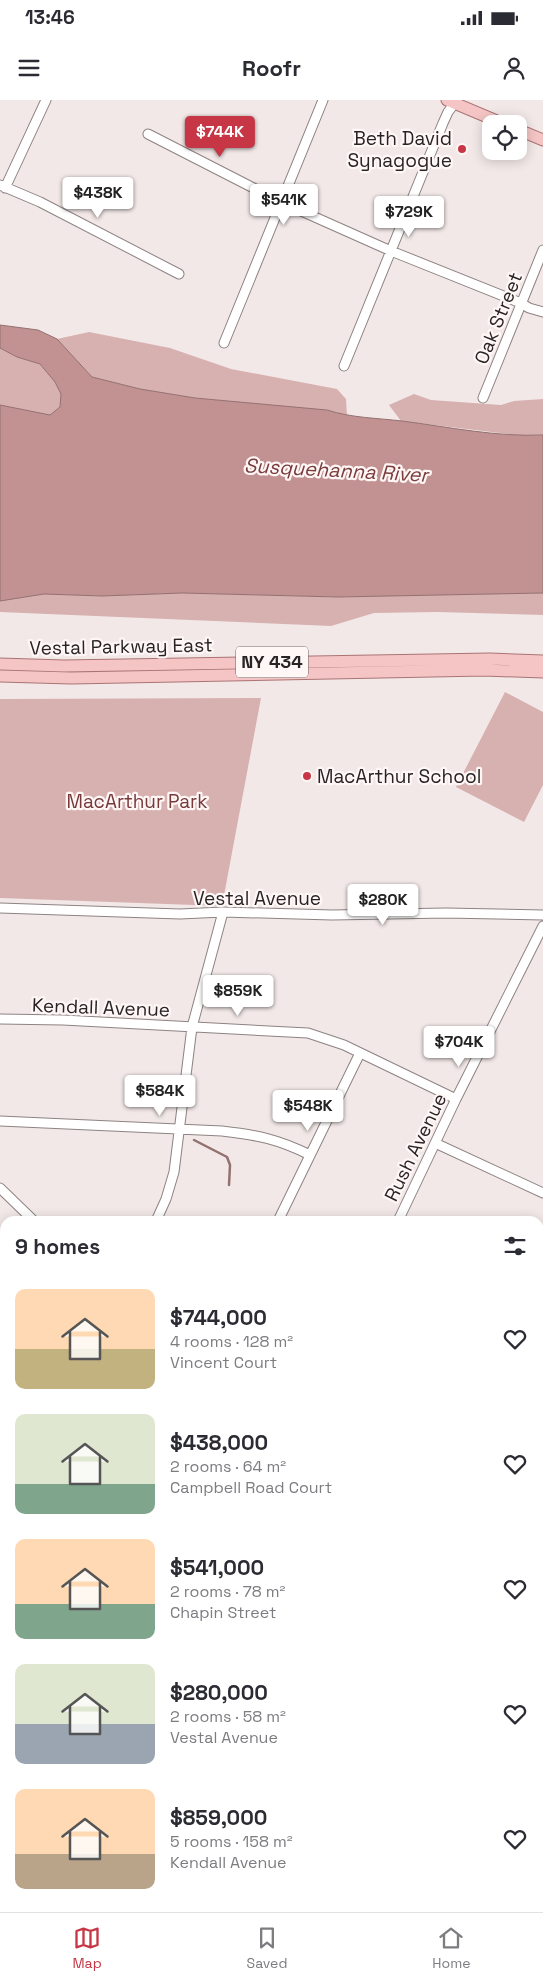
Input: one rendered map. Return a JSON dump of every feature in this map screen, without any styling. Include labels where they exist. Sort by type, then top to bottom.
[{"type":"main road","points":[[453,101],[484,115]]},
{"type":"main road","points":[[527,133],[543,140]]},
{"type":"main road","name":"Vestal Parkway East","points":[[0,664],[64,666],[541,659]]},
{"type":"main road","name":"Vestal Parkway East","points":[[0,676],[81,678],[484,670],[543,672]]},
{"type":"street","points":[[46,100],[3,187],[40,202],[179,274]]},
{"type":"street","points":[[224,343],[323,100]]},
{"type":"street","points":[[344,366],[453,101]]},
{"type":"street","points":[[148,134],[281,202],[391,251],[521,303],[529,308],[543,312]]},
{"type":"street","name":"Oak Street","points":[[483,398],[543,250]]},
{"type":"street","name":"Vestal Avenue","points":[[0,908],[180,914],[223,912],[332,915],[446,913],[543,915]]},
{"type":"street","points":[[158,1216],[166,1199],[174,1172],[192,1027],[223,912]]},
{"type":"street","name":"Rush Avenue","points":[[400,1216],[456,1099],[543,926]]},
{"type":"street","name":"Kendall Avenue","points":[[0,1019],[308,1033],[329,1039],[456,1099]]},
{"type":"street","points":[[280,1216],[360,1053]]},
{"type":"street","points":[[0,1121],[254,1134],[276,1140],[310,1155]]},
{"type":"street","points":[[435,1143],[543,1193]]},
{"type":"street","points":[[0,1188],[29,1216]]},
{"type":"green space","points":[[89,332],[170,348],[231,369],[337,389],[346,399],[347,416],[327,410],[195,398],[140,389],[92,377],[57,339]]},
{"type":"green space","points":[[0,348],[17,357],[40,364],[55,382],[61,394],[60,407],[50,415],[0,405]]},
{"type":"green space","points":[[414,394],[431,400],[501,405],[514,401],[543,399],[543,435],[525,436],[401,421],[389,405]]},
{"type":"green space","points":[[182,593],[338,597],[543,593],[543,615],[437,612],[374,613],[331,626],[0,612],[0,601],[44,594],[102,596]]},
{"type":"green space","points":[[505,692],[543,712],[543,785],[524,822],[456,787]]},
{"type":"green space","name":"MacArthur Park","points":[[261,698],[222,906],[0,898],[0,699]]},
{"type":"water","name":"Susquehanna River","points":[[0,325],[38,330],[57,339],[92,377],[140,389],[195,398],[327,410],[355,416],[490,433],[543,435],[543,593],[338,597],[182,593],[102,596],[44,594],[0,601],[0,405],[50,415],[60,407],[61,394],[55,382],[40,364],[17,357],[0,348]]},
{"type":"waterway","points":[[194,1140],[227,1157],[230,1165],[229,1185]]},
{"type":"place","name":"Beth David Synagogue","points":[[462,149]]},
{"type":"place","name":"MacArthur School","points":[[307,776]]}]
